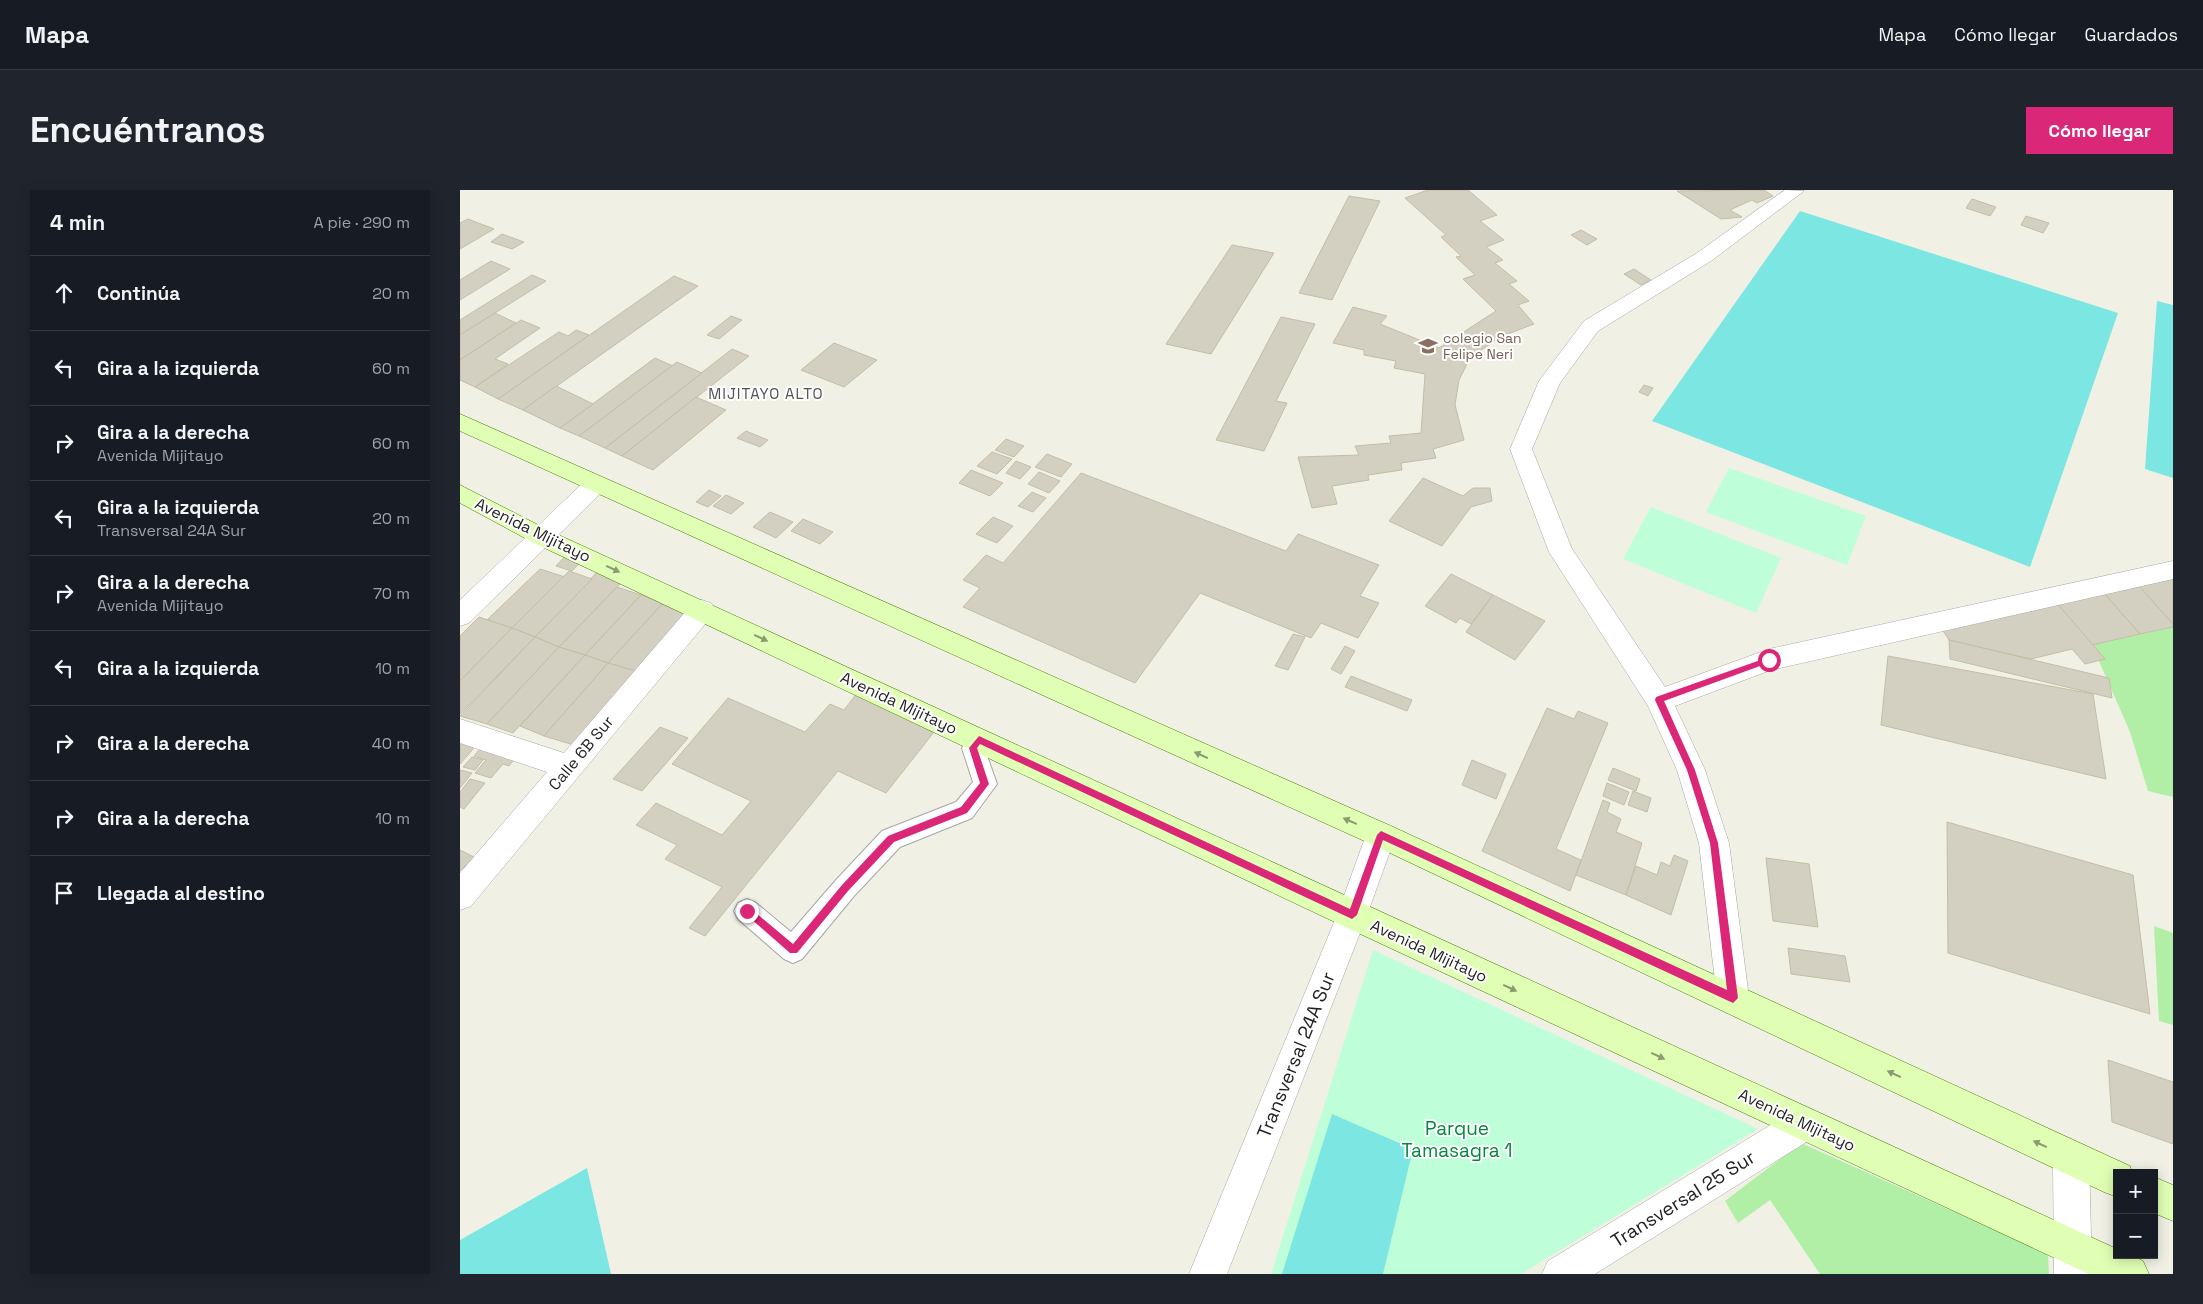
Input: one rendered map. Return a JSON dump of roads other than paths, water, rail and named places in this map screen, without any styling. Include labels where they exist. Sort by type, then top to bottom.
[{"type":"main road","points":[[460,422],[1381,835],[2113,1177]]},
{"type":"main road","name":"Avenida Mijitayo","points":[[460,493],[542,537],[1804,1124],[2073,1261],[2130,1274]]},
{"type":"main road","points":[[2158,1197],[2173,1203]]},
{"type":"street","points":[[1733,998],[1714,843],[1691,770],[1659,700],[1561,552],[1521,449],[1550,381],[1591,326],[1704,257],[1795,190]]},
{"type":"street","points":[[460,616],[596,484]]},
{"type":"street","points":[[1659,700],[1769,660],[2173,570]]},
{"type":"street","name":"Calle 6B Sur","points":[[460,896],[702,610]]},
{"type":"street","points":[[460,731],[568,767]]},
{"type":"street","name":"Transversal 24A Sur","points":[[1208,1274],[1352,915],[1381,835]]},
{"type":"street","name":"Transversal 25 Sur","points":[[1561,1274],[1804,1124]]},
{"type":"street","points":[[2071,1158],[2073,1261]]},
{"type":"lane","points":[[747,911],[794,950],[845,888],[891,839],[964,810],[985,784],[973,748],[979,740]]},
{"type":"place","name":"colegio San Felipe Neri","points":[[1428,346]]},
{"type":"district","name":"MIJITAYO ALTO","points":[[766,393]]},
{"type":"park label","name":"Parque Tamasagra 1","points":[[1457,1139]]}]
